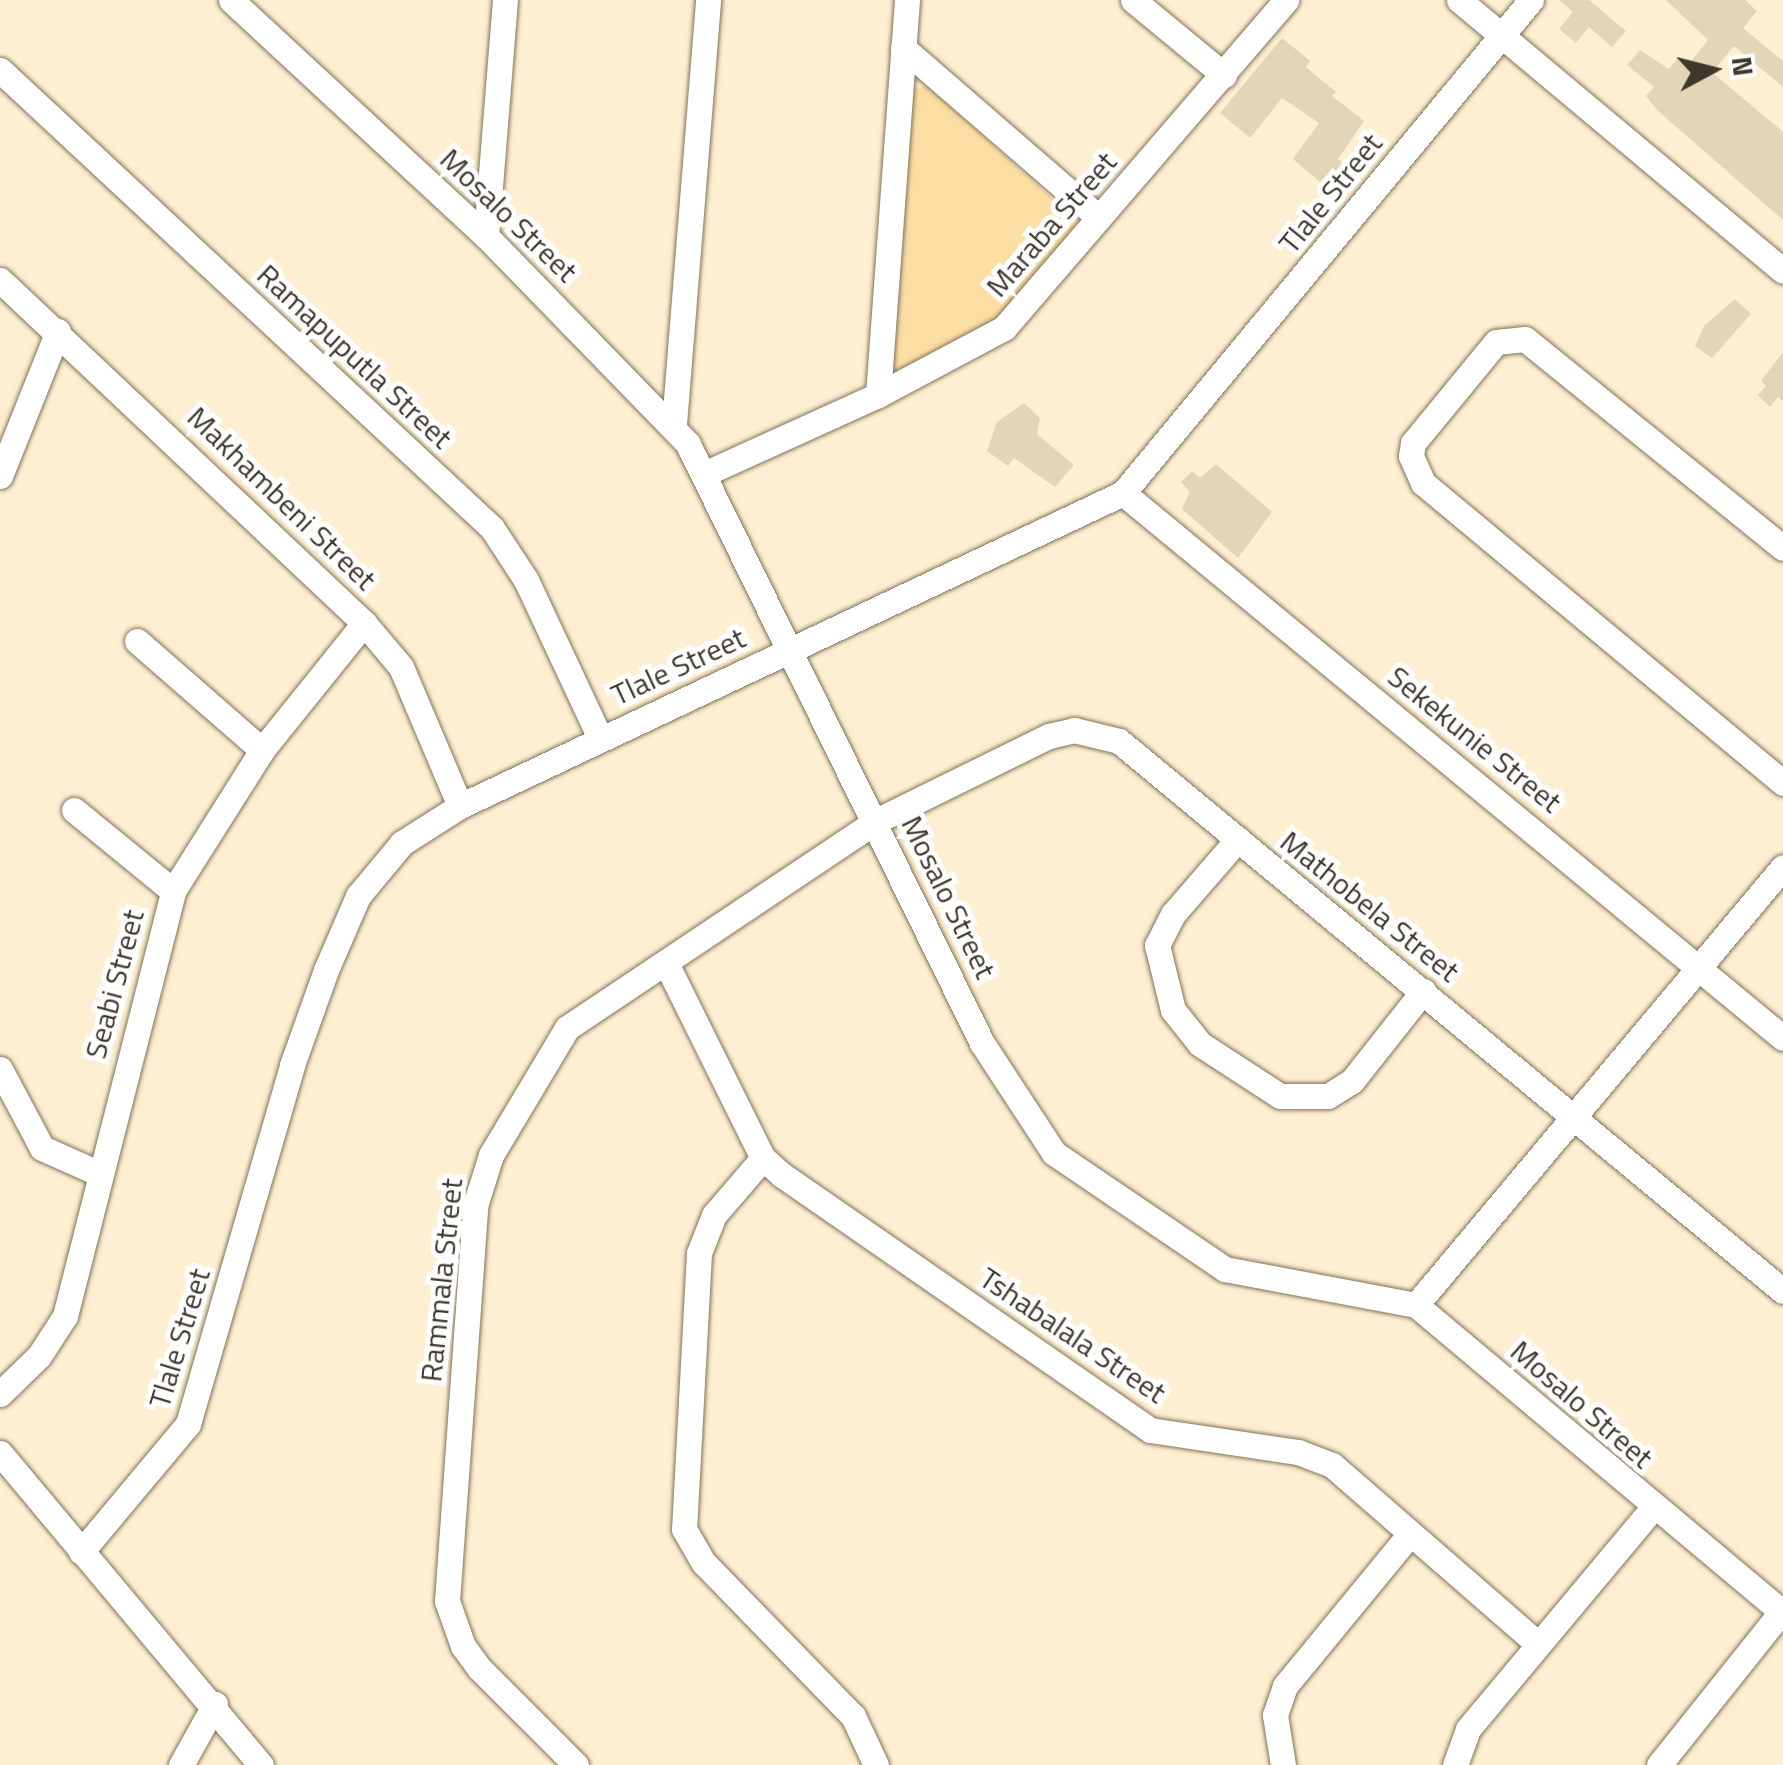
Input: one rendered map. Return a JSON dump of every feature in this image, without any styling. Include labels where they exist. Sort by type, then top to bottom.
[{"type":"street","name":"Mosalo Street","points":[[231,0],[486,236],[674,424],[704,474],[786,652],[876,820],[991,1060],[1054,1154],[1225,1270],[1416,1306],[1652,1508],[1782,1612]]},
{"type":"street","points":[[486,236],[505,0]]},
{"type":"street","points":[[674,424],[708,0]]},
{"type":"street","points":[[878,395],[907,0]]},
{"type":"street","points":[[1133,0],[1224,76]]},
{"type":"street","name":"Maraba Street","points":[[704,474],[878,395],[1004,328],[1286,0]]},
{"type":"street","points":[[1459,0],[1783,271]]},
{"type":"street","name":"Tlale Street","points":[[81,1552],[188,1424],[292,1065],[358,896],[402,843],[460,806],[1124,492],[1532,0]]},
{"type":"street","points":[[903,48],[1100,218]]},
{"type":"street","name":"Ramapuputla Street","points":[[0,70],[492,528],[526,580],[600,738]]},
{"type":"street","name":"Makhambeni Street","points":[[0,280],[58,330],[364,623],[401,667],[460,806]]},
{"type":"street","points":[[0,476],[58,330]]},
{"type":"street","points":[[1783,548],[1525,339],[1496,342],[1420,430],[1411,456],[1416,472],[1504,555],[1783,783]]},
{"type":"street","name":"Sekekunie Street","points":[[1124,492],[1783,1038]]},
{"type":"street","name":"Seabi Street","points":[[0,1394],[38,1356],[65,1316],[172,892],[262,750],[364,623]]},
{"type":"street","points":[[137,642],[262,750]]},
{"type":"street","name":"Mathobela Street","points":[[876,820],[1049,736],[1074,730],[1119,741],[1783,1291]]},
{"type":"street","points":[[74,810],[172,892]]},
{"type":"street","name":"Rammala Street","points":[[576,1765],[479,1668],[462,1646],[447,1601],[475,1206],[491,1155],[555,1042],[876,820]]},
{"type":"street","points":[[1238,839],[1173,914],[1156,945],[1173,1010],[1200,1044],[1280,1096],[1328,1096],[1352,1081],[1423,991]]},
{"type":"street","points":[[1416,1306],[1783,867]]},
{"type":"street","name":"Tshabalala Street","points":[[666,963],[763,1158],[1132,1420],[1171,1436],[1318,1458],[1537,1642]]},
{"type":"street","points":[[0,1069],[42,1148],[98,1173]]},
{"type":"street","points":[[763,1158],[714,1214],[698,1253],[684,1529],[704,1562],[853,1716],[876,1765]]},
{"type":"street","points":[[0,1453],[215,1704],[261,1765]]},
{"type":"street","points":[[1455,1765],[1468,1728],[1652,1508]]},
{"type":"street","points":[[1282,1765],[1275,1715],[1286,1686],[1410,1534]]},
{"type":"street","points":[[1659,1765],[1782,1612]]},
{"type":"street","points":[[181,1765],[215,1704]]},
{"type":"shaded area","points":[[928,86],[1079,223],[986,333],[892,372],[911,89]]},
{"type":"building","points":[[1559,0],[1589,0],[1626,31],[1612,47],[1589,27],[1576,43],[1559,29],[1573,12]]},
{"type":"building","points":[[1666,0],[1745,0],[1757,11],[1743,28],[1783,61],[1783,87],[1734,46],[1712,72],[1783,132],[1783,220],[1657,110],[1646,96],[1654,87],[1627,65],[1640,50],[1669,69],[1679,57],[1688,65],[1708,40]]},
{"type":"building","points":[[1282,38],[1310,61],[1306,67],[1336,92],[1332,96],[1364,121],[1338,159],[1346,166],[1328,189],[1293,159],[1319,123],[1282,98],[1250,138],[1220,113]]},
{"type":"building","points":[[1735,299],[1751,314],[1712,358],[1695,346],[1704,326]]},
{"type":"building","points":[[1783,352],[1783,401],[1778,397],[1770,407],[1758,395],[1766,386],[1761,381]]},
{"type":"building","points":[[1024,403],[1040,418],[1037,434],[1074,465],[1055,487],[1014,458],[1008,466],[987,451],[997,422]]},
{"type":"building","points":[[1216,464],[1272,512],[1238,558],[1182,509],[1190,492],[1181,482],[1192,471],[1200,478]]}]
